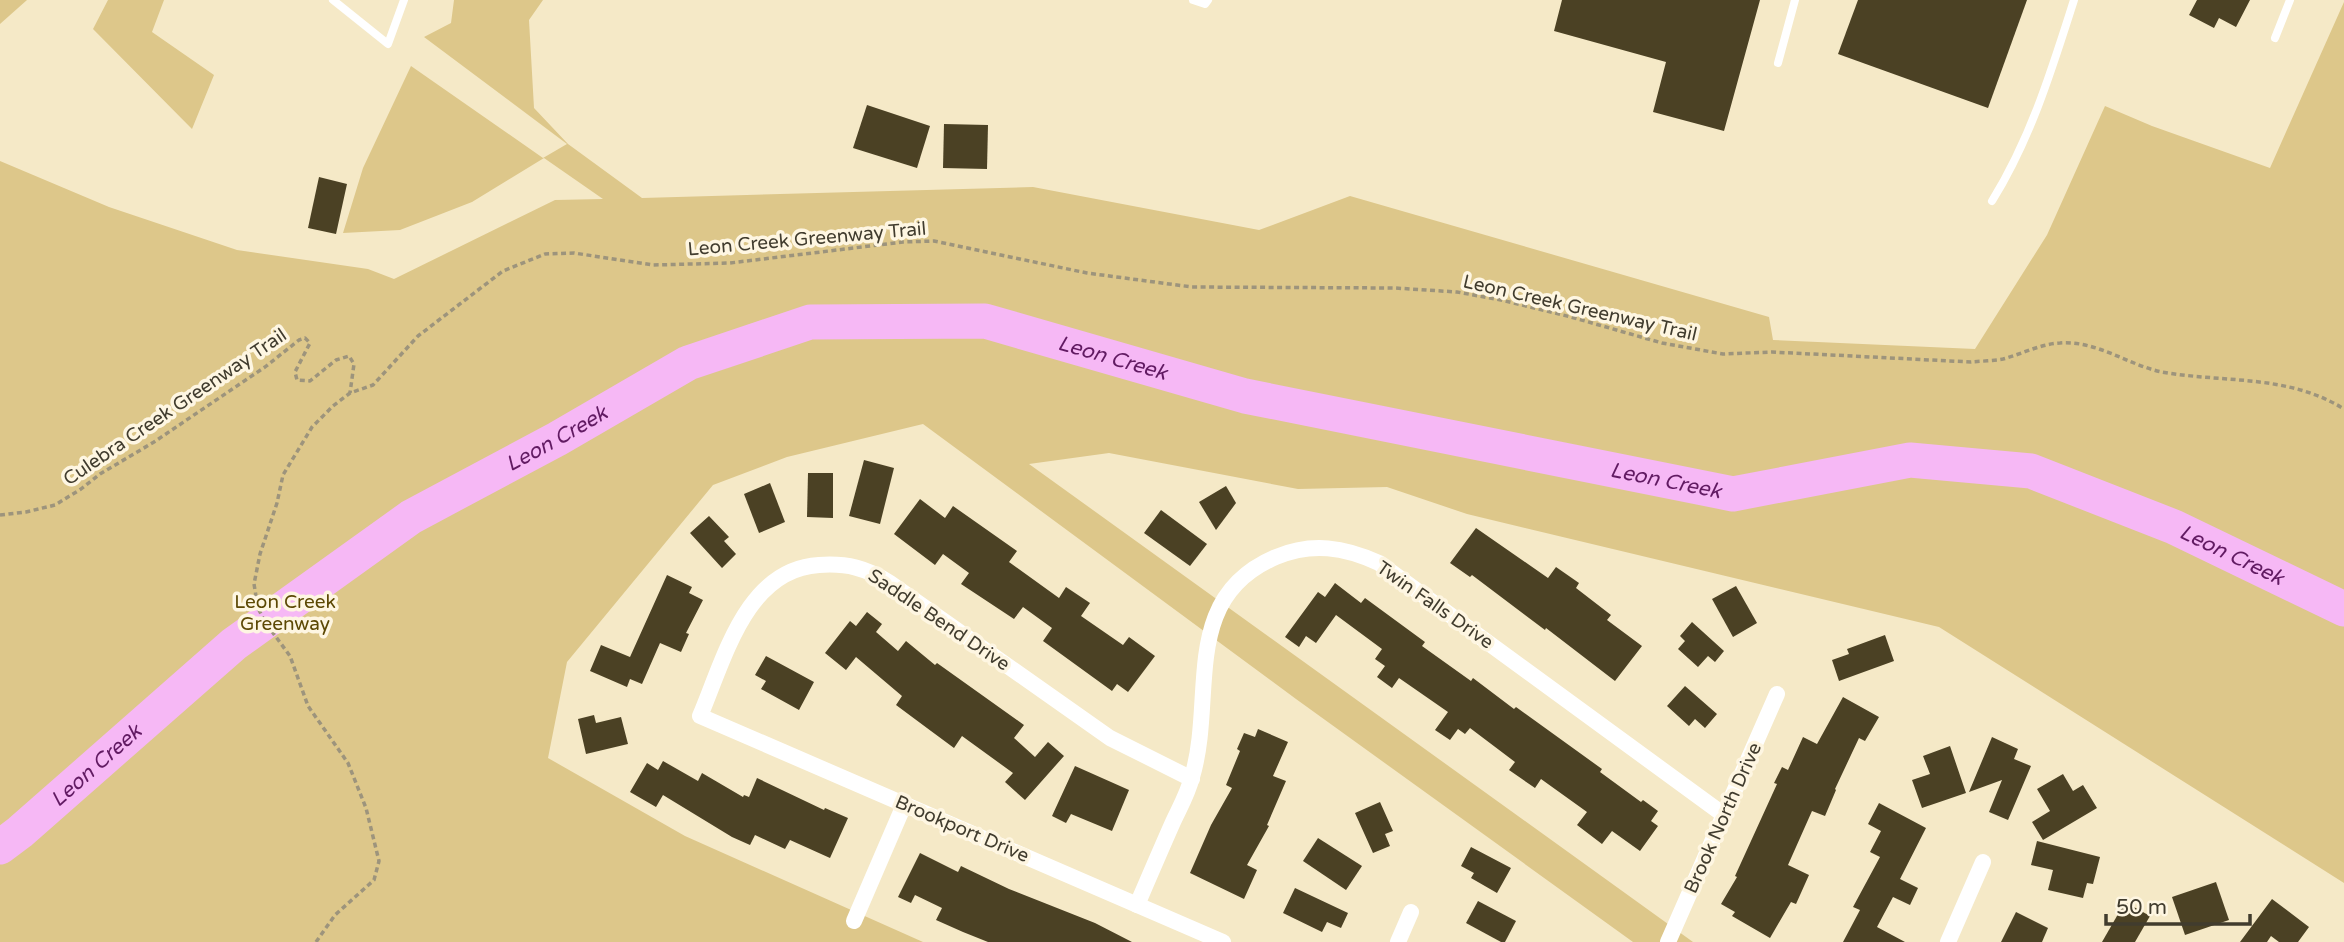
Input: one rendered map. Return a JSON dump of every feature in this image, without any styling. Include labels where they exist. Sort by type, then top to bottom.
[{"type":"street","name":"Twin Falls Drive","points":[[1137,905],[1192,779],[1200,742],[1208,637],[1220,604],[1239,580],[1263,563],[1292,551],[1312,548],[1355,552],[1378,564],[1724,815]]},
{"type":"street","name":"Saddle Bend Drive","points":[[700,716],[741,621],[757,597],[784,575],[799,568],[843,563],[860,567],[890,583],[1110,738],[1192,779]]},
{"type":"street","name":"Brook North Drive","points":[[1668,942],[1777,694]]},
{"type":"street","name":"Brookport Drive","points":[[700,716],[1223,942]]},
{"type":"street","points":[[854,921],[904,805]]},
{"type":"street","points":[[1948,942],[1983,862]]},
{"type":"street","points":[[1398,942],[1411,912]]},
{"type":"lane","points":[[333,0],[388,44],[404,0]]},
{"type":"lane","points":[[1193,0],[1205,4],[1209,0]]},
{"type":"lane","points":[[1778,63],[1795,0]]},
{"type":"lane","points":[[1992,201],[2015,160],[2042,99],[2074,0]]},
{"type":"lane","points":[[2275,38],[2290,0]]},
{"type":"path","name":"Leon Creek Greenway Trail","points":[[316,942],[335,915],[374,880],[379,861],[366,808],[348,762],[308,706],[290,656],[258,608],[254,584],[283,475],[312,427],[350,393],[373,384],[418,336],[503,271],[545,254],[574,253],[653,265],[730,263],[903,242],[934,241],[1087,273],[1192,287],[1384,288],[1457,292],[1571,317],[1662,343],[1723,354],[1772,352],[1971,362],[2001,359],[2059,342],[2076,343],[2161,372],[2257,380],[2294,388],[2321,396],[2344,409]]},
{"type":"path","name":"Culebra Creek Greenway Trail","points":[[0,515],[55,505],[265,367],[299,340],[305,338],[310,343],[295,372],[297,380],[310,382],[336,360],[349,356],[354,364],[350,393]]},
{"type":"green space","points":[[0,0],[27,0],[0,24]]},
{"type":"green space","points":[[108,0],[164,0],[152,32],[214,75],[192,129],[93,29]]},
{"type":"green space","name":"Leon Creek Greenway","points":[[454,0],[543,0],[529,20],[534,108],[568,144],[642,198],[1033,187],[1259,230],[1350,196],[1769,317],[1773,340],[1975,349],[2047,235],[2105,106],[2152,126],[2270,168],[2344,2],[2344,883],[1939,627],[1467,514],[1387,487],[1298,489],[1109,453],[1029,464],[1693,942],[1633,942],[1296,699],[923,424],[787,457],[713,485],[567,662],[548,758],[685,836],[923,942],[0,942],[0,161],[109,207],[237,250],[368,269],[394,279],[555,200],[603,199],[544,158],[472,202],[400,230],[343,233],[363,168],[411,66],[543,158],[567,144],[424,37],[451,23]]},
{"type":"building","points":[[1562,0],[1760,0],[1724,131],[1653,112],[1666,62],[1554,31]]},
{"type":"building","points":[[1858,0],[2027,0],[1988,108],[1838,54]]},
{"type":"building","points":[[2197,0],[2250,0],[2236,27],[2219,18],[2214,28],[2189,15]]},
{"type":"building","points":[[867,105],[930,126],[917,168],[853,148]]},
{"type":"building","points":[[944,124],[988,125],[987,169],[943,168]]},
{"type":"building","points":[[319,177],[347,184],[336,234],[308,228]]},
{"type":"building","points":[[864,460],[894,468],[880,524],[849,516]]},
{"type":"building","points":[[808,473],[833,473],[833,518],[807,517]]},
{"type":"building","points":[[770,483],[785,522],[759,533],[744,494]]},
{"type":"building","points":[[1226,486],[1236,503],[1216,530],[1199,502]]},
{"type":"building","points":[[920,499],[945,518],[953,506],[1017,551],[1009,562],[1059,598],[1066,587],[1090,603],[1081,616],[1123,645],[1129,637],[1155,656],[1128,692],[1117,684],[1112,691],[1043,641],[1052,628],[1023,607],[1014,619],[961,584],[969,573],[943,554],[935,565],[894,534]]},
{"type":"building","points":[[1161,510],[1207,544],[1190,566],[1144,533]]},
{"type":"building","points":[[709,516],[729,537],[724,541],[736,554],[722,568],[690,533]]},
{"type":"building","points":[[1476,528],[1548,578],[1556,567],[1579,583],[1576,588],[1611,615],[1607,620],[1642,646],[1615,681],[1472,575],[1470,577],[1450,563]]},
{"type":"building","points":[[667,575],[692,587],[689,593],[703,600],[686,633],[689,634],[681,652],[660,643],[642,684],[630,679],[627,687],[590,671],[601,645],[630,657]]},
{"type":"building","points":[[1335,583],[1361,603],[1365,598],[1425,642],[1422,646],[1471,681],[1473,678],[1514,709],[1516,707],[1602,769],[1600,772],[1658,811],[1651,821],[1658,826],[1640,851],[1612,831],[1602,844],[1577,825],[1587,812],[1541,779],[1535,788],[1509,770],[1515,762],[1470,728],[1465,734],[1458,729],[1450,740],[1435,730],[1448,712],[1399,678],[1392,688],[1377,677],[1385,666],[1375,659],[1382,649],[1336,615],[1316,643],[1306,636],[1299,647],[1285,637],[1318,592],[1325,597]]},
{"type":"building","points":[[1736,586],[1757,623],[1733,637],[1712,599]]},
{"type":"building","points":[[867,612],[882,624],[876,632],[898,651],[906,641],[935,665],[937,663],[1024,725],[1014,738],[1035,757],[1048,742],[1064,756],[1025,800],[1005,782],[1013,773],[962,736],[954,748],[896,705],[902,696],[856,657],[846,670],[825,653],[850,621],[856,626]]},
{"type":"building","points":[[1692,622],[1724,651],[1715,662],[1708,656],[1698,667],[1678,649],[1685,641],[1680,636]]},
{"type":"building","points":[[1885,635],[1894,661],[1839,681],[1832,660],[1849,654],[1847,649]]},
{"type":"building","points":[[766,656],[814,682],[799,710],[761,689],[766,681],[755,675]]},
{"type":"building","points":[[1685,686],[1717,714],[1705,728],[1695,719],[1689,726],[1667,706]]},
{"type":"building","points":[[1843,697],[1879,717],[1865,741],[1859,738],[1825,816],[1812,811],[1788,865],[1809,875],[1796,904],[1791,902],[1770,938],[1732,916],[1735,912],[1721,904],[1737,877],[1735,876],[1777,784],[1774,783],[1782,767],[1788,770],[1803,737],[1817,744]]},
{"type":"building","points":[[594,715],[596,723],[621,717],[628,744],[586,754],[578,719]]},
{"type":"building","points":[[1258,729],[1288,742],[1273,776],[1286,781],[1267,825],[1269,826],[1247,865],[1257,870],[1244,899],[1190,873],[1211,825],[1232,788],[1226,785],[1240,751],[1237,749],[1244,733],[1255,737]]},
{"type":"building","points":[[1992,737],[2018,749],[2014,759],[2031,766],[2008,820],[1989,812],[2002,780],[1969,792]]},
{"type":"building","points":[[1950,746],[1966,793],[1922,808],[1912,780],[1930,774],[1923,756]]},
{"type":"building","points":[[663,761],[698,781],[702,773],[743,797],[749,797],[757,778],[824,810],[825,808],[848,818],[830,858],[790,840],[785,849],[755,835],[750,845],[663,795],[656,807],[630,792],[647,763],[658,770]]},
{"type":"building","points":[[1075,766],[1129,790],[1112,831],[1071,814],[1066,823],[1052,816]]},
{"type":"building","points":[[2063,774],[2073,791],[2083,785],[2097,808],[2043,840],[2032,822],[2050,811],[2037,789]]},
{"type":"building","points":[[1380,802],[1393,831],[1385,834],[1390,846],[1373,853],[1355,813]]},
{"type":"building","points":[[1879,803],[1926,828],[1900,879],[1918,888],[1910,905],[1893,897],[1877,927],[1905,942],[1843,942],[1860,910],[1853,907],[1880,857],[1870,852],[1881,831],[1868,824]]},
{"type":"building","points":[[1318,838],[1362,866],[1346,890],[1303,861]]},
{"type":"building","points":[[2037,841],[2100,857],[2093,884],[2087,883],[2083,898],[2048,890],[2053,870],[2031,865]]},
{"type":"building","points":[[1471,847],[1511,868],[1497,893],[1471,878],[1474,873],[1461,866]]},
{"type":"building","points":[[920,853],[958,872],[961,866],[1009,889],[1095,923],[1132,942],[988,942],[963,932],[936,920],[942,908],[915,895],[911,903],[898,897]]},
{"type":"building","points":[[2216,882],[2229,920],[2185,935],[2172,897]]},
{"type":"building","points":[[1295,888],[1348,913],[1341,928],[1327,922],[1322,932],[1283,913]]},
{"type":"building","points":[[2272,899],[2309,927],[2298,942],[2279,942],[2271,936],[2267,942],[2240,942]]},
{"type":"building","points":[[1478,901],[1516,921],[1505,942],[1466,923]]},
{"type":"building","points":[[2125,902],[2150,916],[2135,942],[2102,942]]},
{"type":"building","points":[[2016,912],[2048,928],[2042,942],[2001,942]]},
{"type":"waterway","name":"Leon Creek","points":[[0,847],[234,644],[411,517],[557,439],[688,363],[810,322],[985,321],[1245,396],[1733,494],[1910,460],[2031,471],[2174,527],[2344,609]]}]
